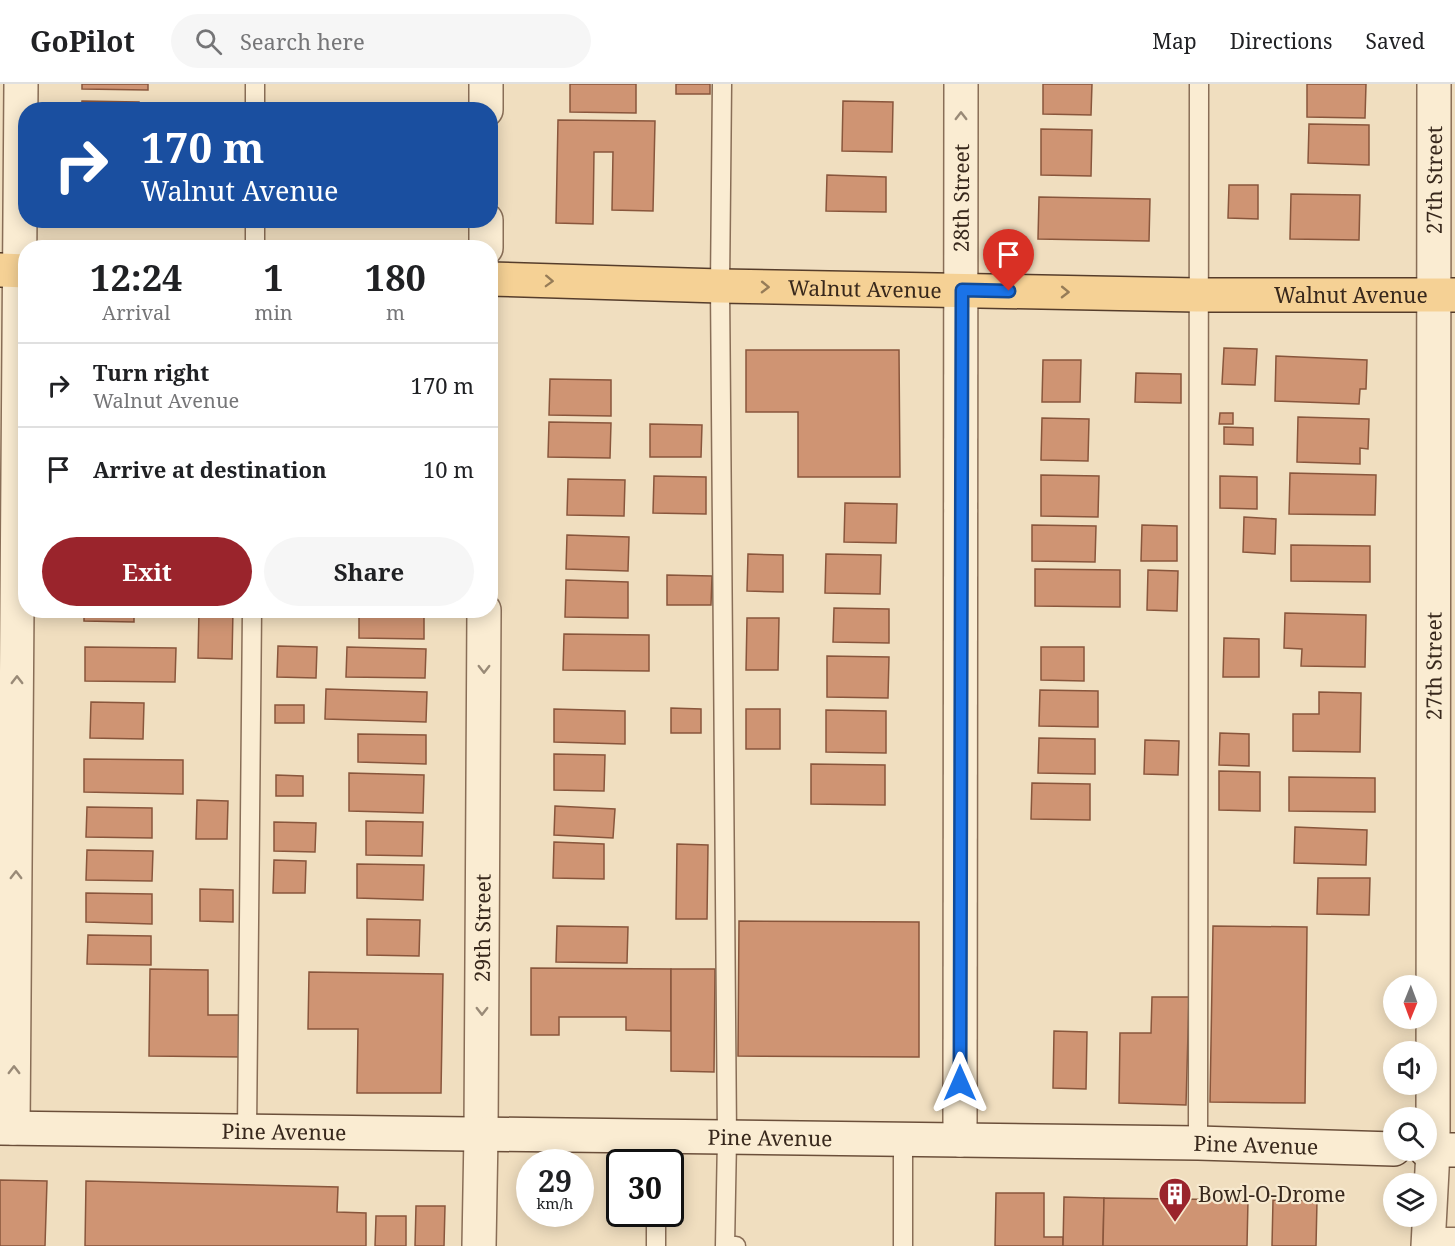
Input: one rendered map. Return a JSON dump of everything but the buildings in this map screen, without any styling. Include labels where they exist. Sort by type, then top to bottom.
[{"type":"main road","name":"Walnut Avenue","points":[[498,279],[1197,295],[1445,295]]},
{"type":"street","points":[[20,102],[21,84]]},
{"type":"street","points":[[486,84],[486,102]]},
{"type":"street","name":"28th Street","points":[[960,1140],[961,84]]},
{"type":"street","name":"27th Street","points":[[1434,84],[1445,295],[1437,1240]]},
{"type":"street","points":[[7,1128],[15,271],[18,178]]},
{"type":"street","name":"29th Street","points":[[479,1246],[484,618]]},
{"type":"street","name":"Pine Avenue","points":[[7,1128],[481,1134],[656,1149],[727,1138],[1198,1143],[1383,1149]]},
{"type":"lane","points":[[255,84],[255,102]]},
{"type":"lane","points":[[722,84],[720,286],[727,1138],[725,1246],[736,1246]]},
{"type":"lane","points":[[1198,1143],[1197,295],[1199,84]]},
{"type":"lane","points":[[247,1131],[252,618]]},
{"type":"lane","points":[[903,1140],[903,1246]]},
{"type":"lane","points":[[656,1227],[656,1246]]},
{"type":"place","name":"Bowl-O-Drome","points":[[1175,1223]]},
{"type":"route","points":[[960,1083],[962,290],[1009,291]]}]
